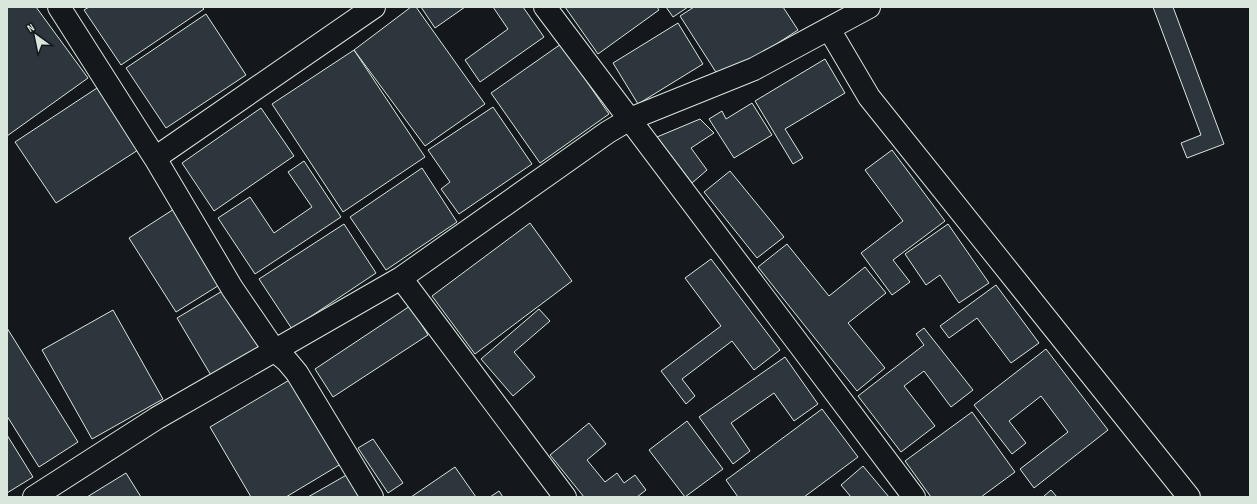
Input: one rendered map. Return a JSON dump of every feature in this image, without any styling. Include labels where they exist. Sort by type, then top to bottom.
[{"type":"street","points":[[58,7],[155,158],[232,288],[275,352],[287,361],[297,373],[372,497]]},
{"type":"street","points":[[155,158],[374,7]]},
{"type":"street","points":[[545,7],[914,497]]},
{"type":"street","points":[[42,495],[157,418],[275,352],[401,278],[608,132],[630,119],[754,69],[869,7]]},
{"type":"street","points":[[829,29],[869,97],[1189,497]]},
{"type":"street","points":[[401,278],[565,497]]},
{"type":"building","points":[[7,7],[36,7],[88,78],[7,136]]},
{"type":"building","points":[[89,7],[202,7],[204,9],[121,65],[84,10]]},
{"type":"building","points":[[411,7],[416,7],[485,104],[425,146],[354,50]]},
{"type":"building","points":[[421,7],[465,7],[435,28]]},
{"type":"building","points":[[493,7],[523,7],[544,37],[480,82],[465,60],[508,29]]},
{"type":"building","points":[[565,7],[657,7],[659,10],[598,54]]},
{"type":"building","points":[[666,7],[688,7],[673,17]]},
{"type":"building","points":[[694,7],[783,7],[798,30],[721,80],[680,16]]},
{"type":"building","points":[[1153,7],[1173,7],[1224,144],[1187,158],[1181,143],[1201,135]]},
{"type":"building","points":[[206,14],[246,75],[166,128],[126,68]]},
{"type":"building","points":[[678,23],[703,64],[638,104],[613,63]]},
{"type":"building","points":[[561,44],[609,114],[540,163],[491,93]]},
{"type":"building","points":[[354,50],[425,157],[343,212],[272,104]]},
{"type":"building","points":[[825,59],[845,93],[785,129],[803,158],[793,164],[755,101]]},
{"type":"building","points":[[97,88],[138,150],[56,203],[15,142]]},
{"type":"building","points":[[752,103],[772,135],[734,158],[709,119],[722,111],[726,119]]},
{"type":"building","points":[[493,107],[532,164],[459,214],[441,189],[450,182],[428,150]]},
{"type":"building","points":[[261,108],[294,156],[214,211],[182,163]]},
{"type":"building","points":[[700,119],[714,133],[691,148],[707,170],[692,183],[657,137]]},
{"type":"building","points":[[892,150],[945,221],[893,260],[910,282],[892,295],[861,253],[903,221],[865,170]]},
{"type":"building","points":[[304,161],[341,217],[255,274],[218,218],[250,197],[274,233],[312,207],[288,172]]},
{"type":"building","points":[[422,168],[457,222],[386,270],[350,217]]},
{"type":"building","points":[[730,171],[784,237],[757,258],[704,192]]},
{"type":"building","points":[[174,209],[221,284],[176,312],[129,238]]},
{"type":"building","points":[[530,223],[572,281],[475,354],[432,296]]},
{"type":"building","points":[[344,224],[376,273],[292,329],[259,279]]},
{"type":"building","points":[[948,224],[989,283],[959,303],[940,275],[926,285],[905,254]]},
{"type":"building","points":[[787,244],[829,296],[865,267],[886,293],[848,323],[885,368],[857,391],[758,267]]},
{"type":"building","points":[[711,259],[780,350],[754,370],[732,341],[682,379],[695,396],[686,404],[661,371],[721,326],[685,278]]},
{"type":"building","points":[[996,285],[1039,343],[1011,363],[977,318],[949,338],[940,326]]},
{"type":"building","points":[[224,290],[259,348],[212,377],[177,318]]},
{"type":"building","points":[[410,306],[428,335],[333,397],[315,369]]},
{"type":"building","points":[[539,309],[550,321],[514,352],[535,377],[513,396],[481,359]]},
{"type":"building","points":[[113,310],[163,399],[92,439],[42,350]]},
{"type":"building","points":[[7,328],[78,442],[39,467],[7,416]]},
{"type":"building","points":[[924,328],[973,390],[951,407],[924,371],[904,386],[935,426],[901,452],[858,396],[924,345],[916,334]]},
{"type":"building","points":[[1046,349],[1108,430],[1034,488],[1020,469],[1068,432],[1041,396],[1009,421],[1026,443],[1012,454],[974,405]]},
{"type":"building","points":[[785,357],[818,404],[794,421],[774,393],[731,423],[750,451],[733,464],[699,417]]},
{"type":"building","points":[[291,379],[341,464],[286,497],[251,497],[210,427]]},
{"type":"building","points":[[822,409],[858,457],[804,497],[738,497],[726,480]]},
{"type":"building","points":[[972,412],[1015,472],[981,497],[931,497],[905,461]]},
{"type":"building","points":[[687,421],[723,469],[685,497],[649,450]]},
{"type":"building","points":[[589,423],[606,444],[587,460],[605,482],[617,473],[624,483],[635,475],[646,490],[637,497],[584,497],[550,455]]},
{"type":"building","points":[[7,435],[33,477],[7,493]]},
{"type":"building","points":[[373,439],[403,483],[388,493],[358,448]]},
{"type":"building","points":[[863,466],[889,497],[851,497],[841,485]]},
{"type":"building","points":[[455,467],[476,497],[411,497]]},
{"type":"building","points":[[126,473],[141,497],[87,497]]},
{"type":"building","points":[[350,473],[364,497],[308,497]]},
{"type":"building","points":[[1051,490],[1057,497],[1043,497]]},
{"type":"building","points":[[499,491],[503,497],[490,497]]}]
